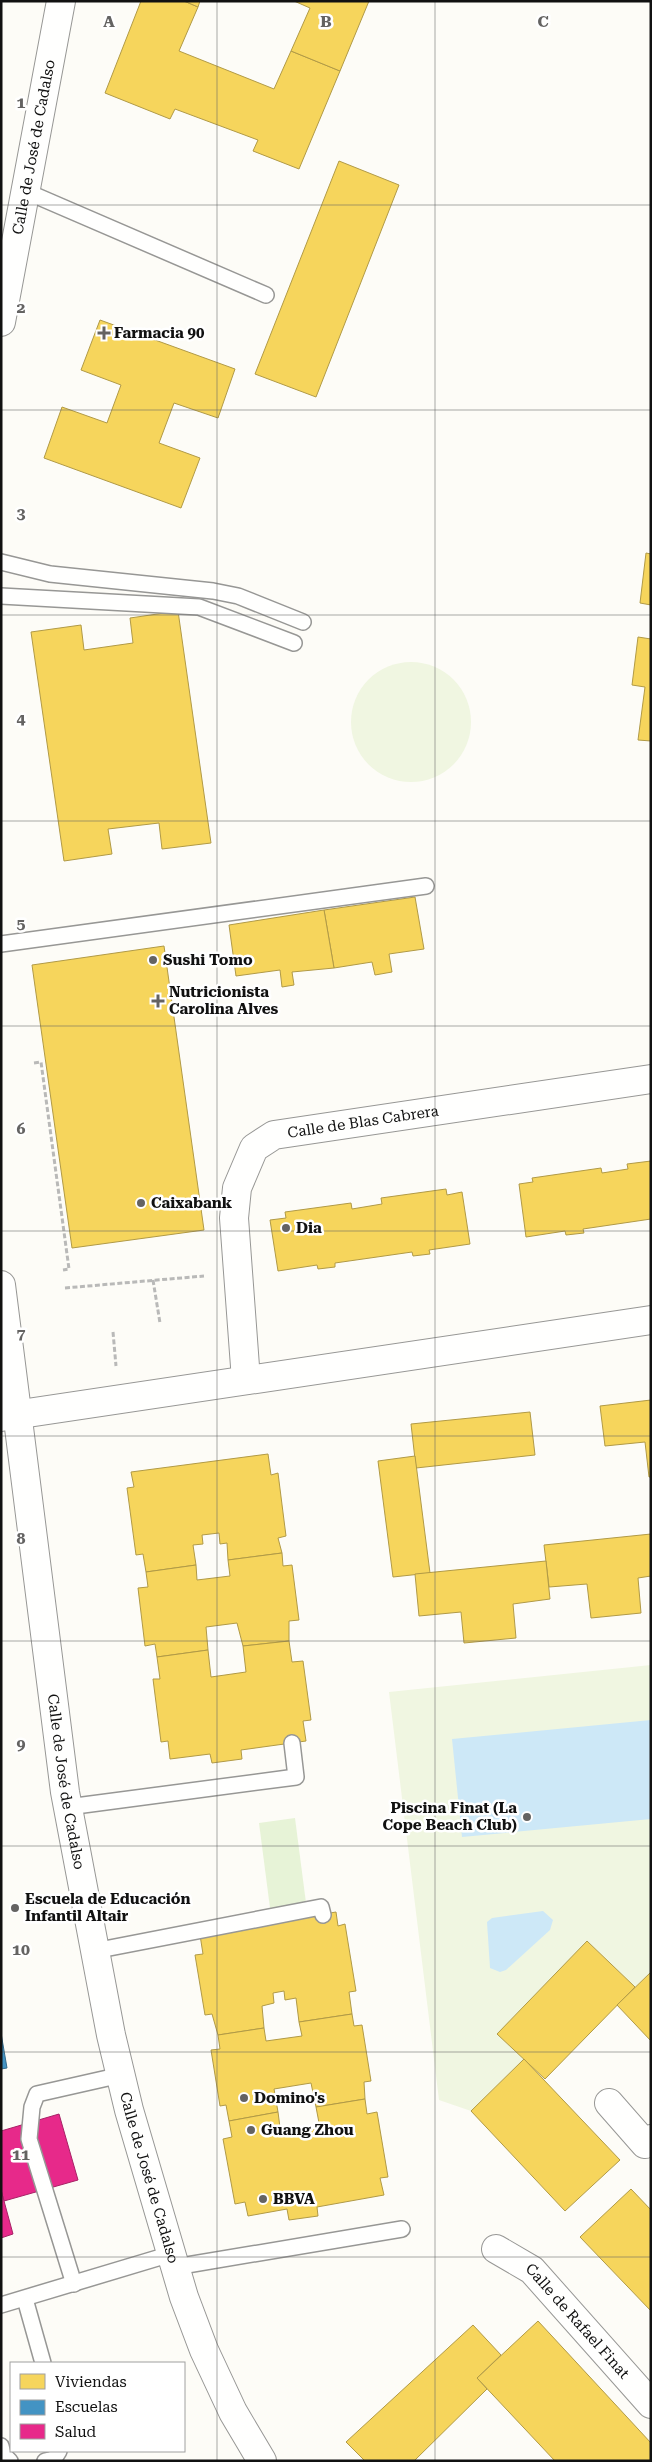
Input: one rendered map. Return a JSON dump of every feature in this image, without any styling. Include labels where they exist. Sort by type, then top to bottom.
[{"type":"street","name":"Calle de José de Cadalso","points":[[1,322],[5,271],[25,191],[61,1]]},
{"type":"street","name":"Calle de Blas Cabrera","points":[[246,1380],[234,1218],[238,1188],[254,1148],[274,1135],[651,1079]]},
{"type":"street","name":"Calle de José de Cadalso","points":[[1,1285],[9,1416],[68,1807],[94,1951],[121,2075],[173,2261],[204,2350],[233,2412],[262,2461]]},
{"type":"street","points":[[9,1416],[651,1320]]},
{"type":"street","points":[[608,2103],[645,2144],[651,2139]]},
{"type":"street","name":"Calle de Rafael Finat","points":[[496,2249],[532,2270],[651,2404]]},
{"type":"lane","points":[[25,191],[266,295]]},
{"type":"lane","points":[[1,562],[50,574],[230,594],[303,622]]},
{"type":"lane","points":[[1,596],[199,607],[294,643]]},
{"type":"lane","points":[[1,944],[426,886]]},
{"type":"lane","points":[[68,1807],[296,1777],[292,1743]]},
{"type":"lane","points":[[94,1951],[321,1907],[323,1915]]},
{"type":"lane","points":[[74,2284],[29,2139],[32,2107],[38,2094],[121,2075]]},
{"type":"lane","points":[[1,2305],[74,2284],[173,2261],[402,2229]]},
{"type":"lane","points":[[25,2299],[43,2362]]},
{"type":"lane","points":[[1,2446],[3,2454],[10,2461]]},
{"type":"lane","points":[[44,2461],[54,2459],[58,2452]]},
{"type":"path","points":[[34,1063],[41,1062],[69,1270],[63,1270]]},
{"type":"path","points":[[65,1288],[196,1276]]},
{"type":"path","points":[[153,1280],[160,1323]]},
{"type":"path","points":[[113,1332],[117,1369]]},
{"type":"green space","points":[[411,662],[423,663],[434,667],[444,672],[453,680],[461,689],[466,699],[470,710],[470,734],[466,745],[461,755],[453,764],[444,772],[434,777],[423,781],[411,782],[399,781],[388,777],[378,772],[369,764],[361,755],[356,745],[352,734],[351,722],[352,710],[356,699],[361,689],[369,680],[378,672],[388,667],[399,663]]},
{"type":"green space","name":"Piscina Finat (La Cope Beach Club)","points":[[651,1665],[651,1972],[635,1987],[587,1941],[524,2059],[471,2111],[439,2100],[389,1692]]},
{"type":"green space","points":[[295,1818],[306,1903],[270,1908],[259,1823]]},
{"type":"water","points":[[651,1720],[651,1819],[462,1837],[452,1739]]},
{"type":"water","points":[[543,1911],[553,1920],[550,1930],[506,1970],[500,1972],[490,1968],[487,1922],[492,1918]]},
{"type":"building: Viviendas","points":[[141,1],[184,1],[198,7],[179,51],[274,89],[291,51],[340,71],[299,169],[253,151],[258,140],[175,109],[170,119],[105,93]]},
{"type":"building: Viviendas","points":[[184,1],[200,1],[198,7]]},
{"type":"building: Viviendas","points":[[294,1],[369,1],[340,71],[291,51],[310,8]]},
{"type":"building: Viviendas","points":[[339,161],[399,185],[316,397],[255,374]]},
{"type":"building: Viviendas","points":[[100,320],[235,369],[218,418],[174,403],[159,443],[200,458],[181,508],[44,458],[62,407],[107,423],[121,385],[81,370]]},
{"type":"building: Viviendas","points":[[646,553],[651,554],[651,605],[640,603]]},
{"type":"building: Viviendas","points":[[178,611],[211,843],[162,849],[159,823],[108,829],[112,854],[64,861],[31,632],[81,625],[84,650],[133,643],[130,618]]},
{"type":"building: Viviendas","points":[[638,637],[651,639],[651,741],[638,740],[645,687],[632,685]]},
{"type":"building: Viviendas","points":[[415,897],[424,949],[389,954],[392,972],[375,975],[372,962],[334,968],[324,910]]},
{"type":"building: Viviendas","points":[[324,910],[334,968],[292,972],[294,985],[282,987],[280,970],[236,976],[229,925]]},
{"type":"building: Viviendas","points":[[164,946],[204,1230],[72,1248],[32,965]]},
{"type":"building: Viviendas","points":[[651,1161],[651,1219],[583,1229],[584,1233],[566,1235],[565,1231],[526,1237],[519,1184],[533,1182],[532,1178],[601,1168],[602,1173],[628,1169],[627,1164]]},
{"type":"building: Viviendas","points":[[446,1189],[447,1195],[462,1192],[470,1244],[429,1250],[430,1254],[413,1256],[412,1252],[335,1263],[335,1267],[318,1269],[317,1265],[278,1271],[270,1220],[286,1218],[285,1212],[351,1203],[352,1209],[382,1204],[381,1198]]},
{"type":"building: Viviendas","points":[[651,1400],[651,1477],[649,1477],[645,1442],[605,1446],[600,1406]]},
{"type":"building: Viviendas","points":[[530,1412],[535,1455],[416,1468],[411,1424]]},
{"type":"building: Viviendas","points":[[268,1454],[271,1475],[278,1473],[286,1536],[278,1538],[282,1553],[228,1560],[227,1543],[220,1544],[219,1533],[202,1535],[203,1544],[193,1545],[196,1565],[146,1572],[143,1554],[136,1555],[127,1488],[134,1487],[131,1472]]},
{"type":"building: Viviendas","points":[[415,1456],[430,1573],[393,1577],[378,1461]]},
{"type":"building: Viviendas","points":[[651,1534],[651,1576],[638,1578],[641,1613],[591,1618],[587,1584],[549,1587],[544,1545]]},
{"type":"building: Viviendas","points":[[282,1553],[283,1566],[292,1565],[299,1620],[289,1621],[289,1641],[243,1646],[237,1623],[206,1627],[208,1650],[157,1657],[155,1644],[145,1646],[138,1588],[148,1587],[146,1572],[196,1565],[197,1580],[230,1576],[228,1560]]},
{"type":"building: Viviendas","points":[[546,1561],[550,1599],[513,1604],[516,1638],[464,1643],[461,1612],[419,1616],[415,1574]]},
{"type":"building: Viviendas","points":[[289,1641],[292,1662],[303,1661],[311,1720],[303,1721],[306,1741],[241,1750],[242,1759],[212,1763],[210,1754],[170,1759],[168,1741],[161,1742],[153,1679],[160,1679],[157,1657],[208,1650],[211,1677],[246,1672],[243,1646]]},
{"type":"building: Viviendas","points":[[336,1912],[338,1926],[345,1924],[356,1991],[349,1992],[352,2014],[299,2022],[296,1998],[285,2000],[284,1991],[273,1993],[274,2003],[262,2006],[264,2028],[218,2035],[212,2014],[205,2015],[195,1955],[203,1954],[200,1935]]},
{"type":"building: Viviendas","points":[[587,1941],[635,1987],[545,2079],[497,2034]]},
{"type":"building: Viviendas","points":[[651,1972],[651,2041],[617,2005]]},
{"type":"building: Viviendas","points":[[352,2014],[354,2026],[362,2025],[371,2081],[364,2082],[365,2099],[316,2107],[311,2083],[274,2089],[278,2112],[229,2121],[226,2105],[220,2106],[211,2050],[220,2049],[218,2035],[264,2028],[266,2041],[302,2036],[299,2022]]},
{"type":"building: Viviendas","points":[[524,2059],[620,2160],[565,2211],[471,2111]]},
{"type":"building: Viviendas","points":[[365,2099],[367,2114],[377,2112],[388,2177],[380,2178],[384,2195],[317,2207],[318,2216],[289,2220],[287,2209],[248,2216],[245,2202],[235,2204],[223,2139],[232,2137],[229,2121],[278,2112],[281,2135],[320,2128],[316,2107]]},
{"type":"building: Viviendas","points":[[631,2189],[651,2210],[651,2311],[580,2237]]},
{"type":"building: Viviendas","points":[[538,2321],[651,2443],[651,2461],[555,2461],[477,2378]]},
{"type":"building: Viviendas","points":[[473,2325],[501,2355],[477,2378],[487,2389],[414,2461],[365,2461],[346,2442]]},
{"type":"building: Escuelas","points":[[1,2033],[7,2068],[1,2069]]},
{"type":"building: Salud","points":[[59,2114],[78,2180],[4,2201],[1,2190],[1,2131]]},
{"type":"building: Salud","points":[[1,2190],[13,2234],[1,2238]]},
{"type":"place","name":"Farmacia 90","points":[[104,333]]},
{"type":"place","name":"Sushi Tomo","points":[[153,960]]},
{"type":"place","name":"Nutricionista Carolina Alves","points":[[158,1001]]},
{"type":"place","name":"Caixabank","points":[[141,1203]]},
{"type":"place","name":"Dia","points":[[286,1228]]},
{"type":"place","name":"Piscina Finat (La Cope Beach Club)","points":[[527,1817]]},
{"type":"place","name":"Escuela de Educación Infantil Altair","points":[[15,1908]]},
{"type":"place","name":"Domino's","points":[[244,2098]]},
{"type":"place","name":"Guang Zhou","points":[[251,2130]]},
{"type":"place","name":"BBVA","points":[[263,2199]]}]
